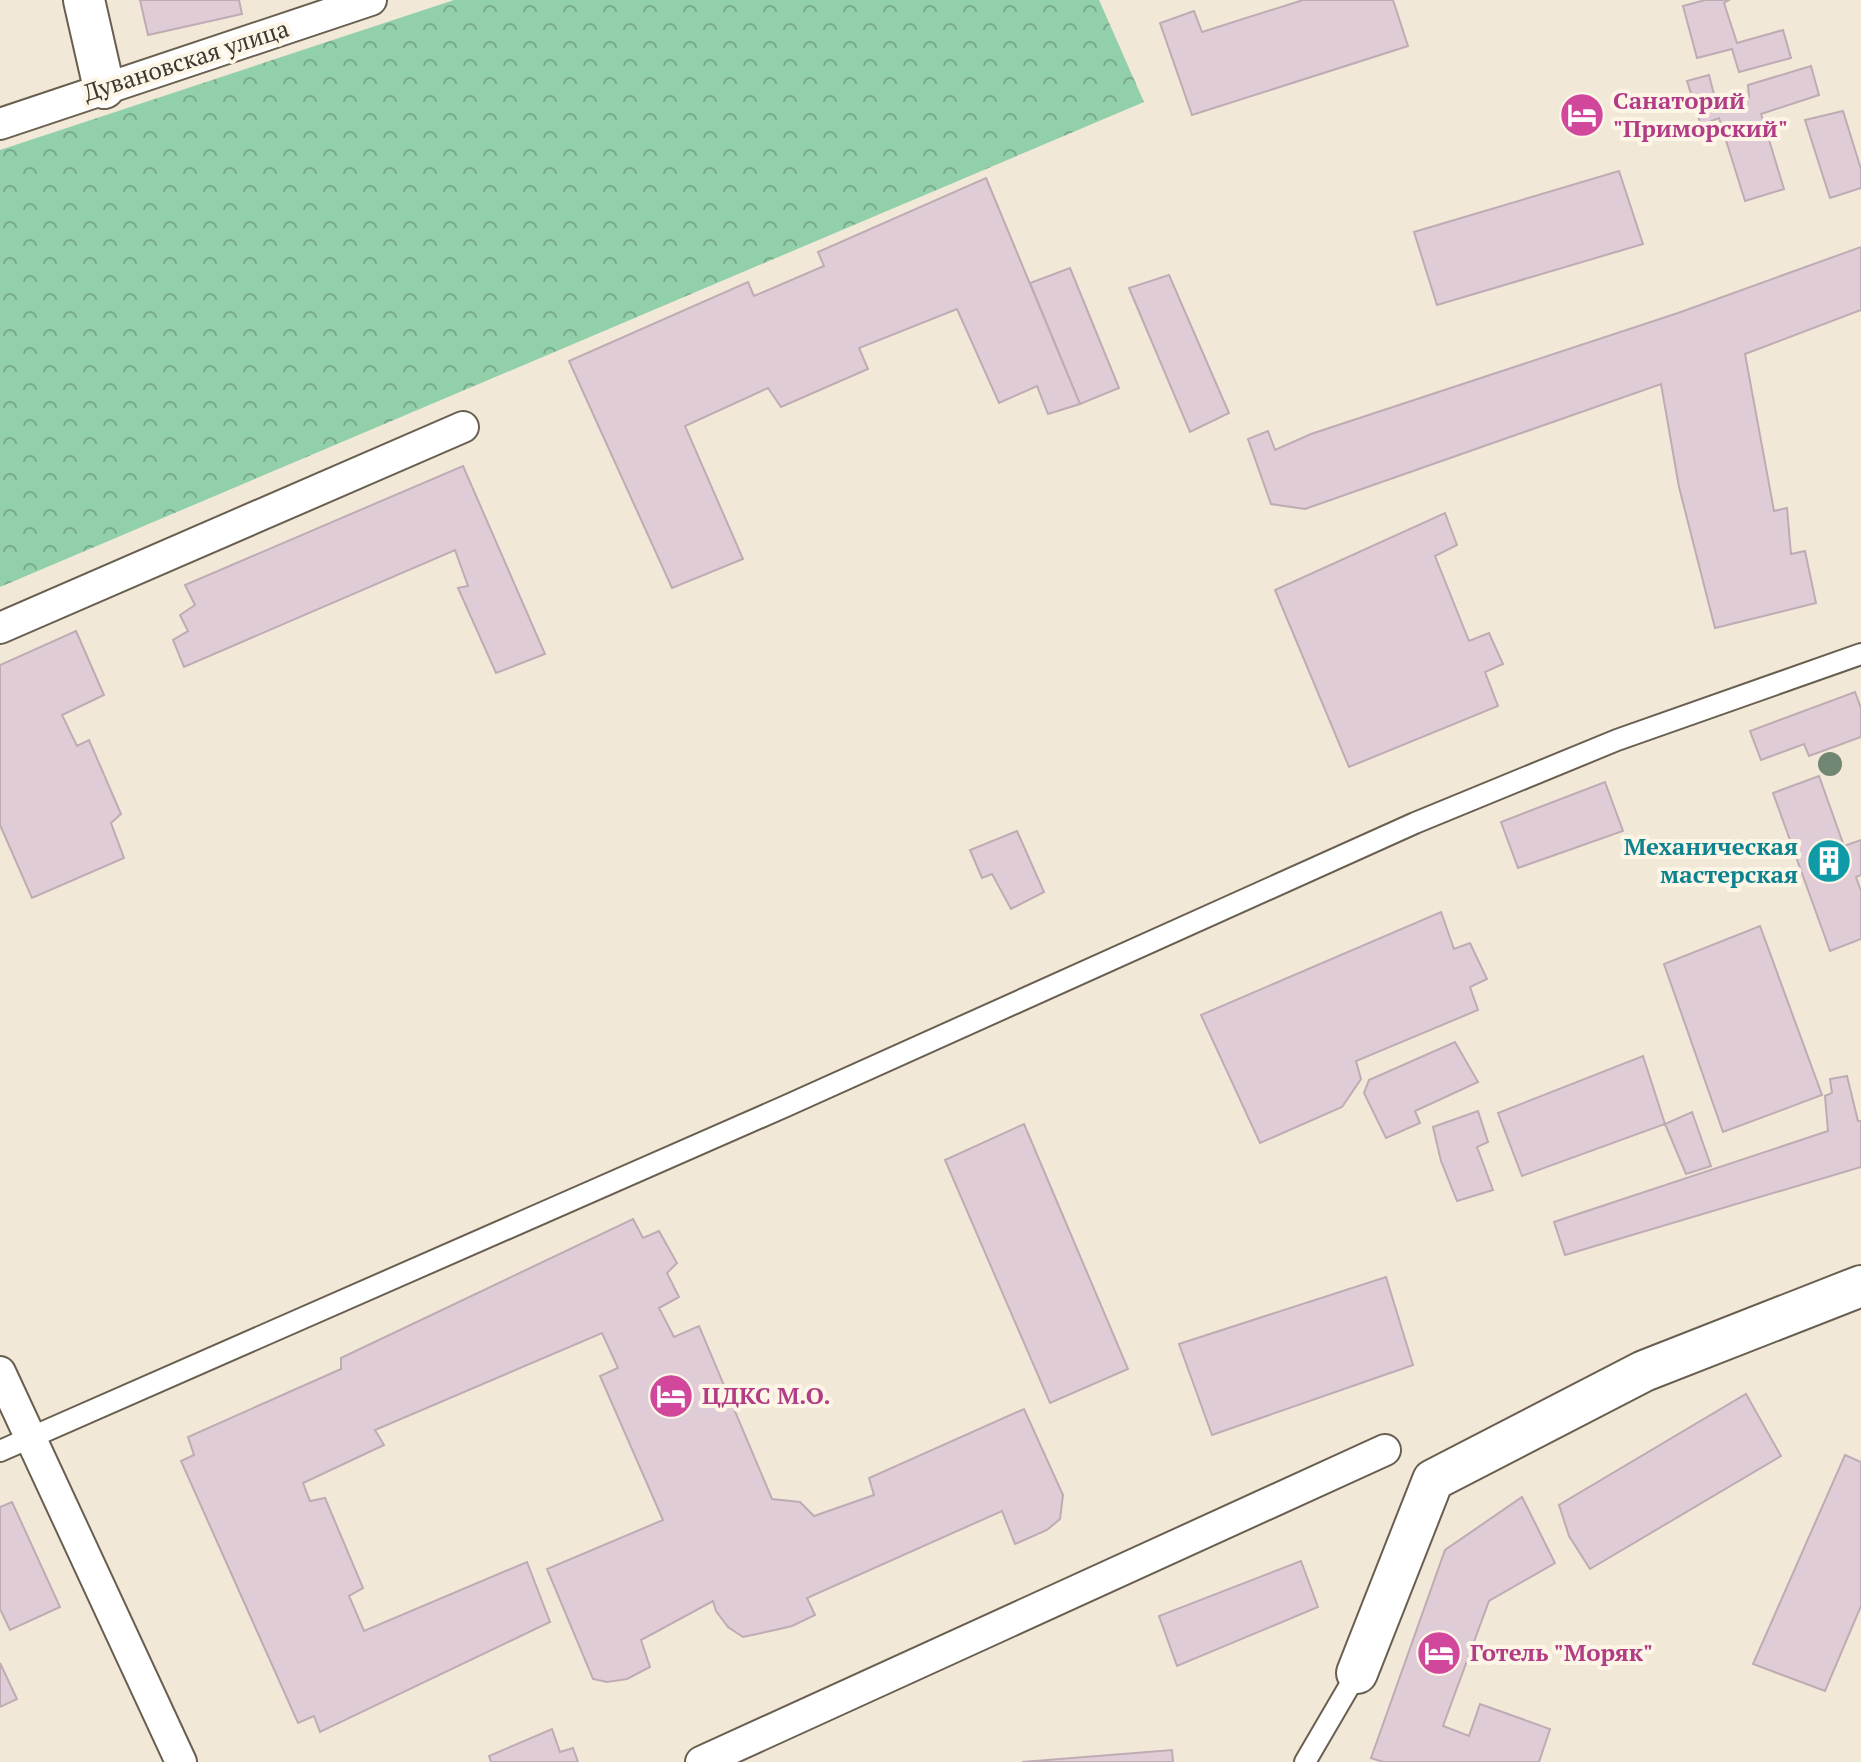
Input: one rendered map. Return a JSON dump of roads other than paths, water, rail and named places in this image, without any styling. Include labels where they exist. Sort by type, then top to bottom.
[{"type":"street","points":[[84,0],[104,88]]},
{"type":"street","name":"Дувановская улица","points":[[0,124],[371,0]]},
{"type":"street","points":[[0,628],[463,427]]},
{"type":"street","points":[[1357,1673],[1433,1480],[1644,1371],[1861,1286]]},
{"type":"street","points":[[0,1372],[181,1762]]},
{"type":"street","points":[[701,1762],[1385,1450]]},
{"type":"lane","points":[[0,1451],[786,1106],[1415,823],[1617,740],[1861,654]]},
{"type":"lane","points":[[1305,1762],[1357,1673]]},
{"type":"place","name":"Санаторий \"Приморский\"","points":[[1582,115]]},
{"type":"place","name":"Механическая мастерская","points":[[1829,861]]},
{"type":"place","name":"ЦДКС М.О.","points":[[671,1396]]},
{"type":"place","name":"Готель \"Моряк\"","points":[[1439,1653]]}]
